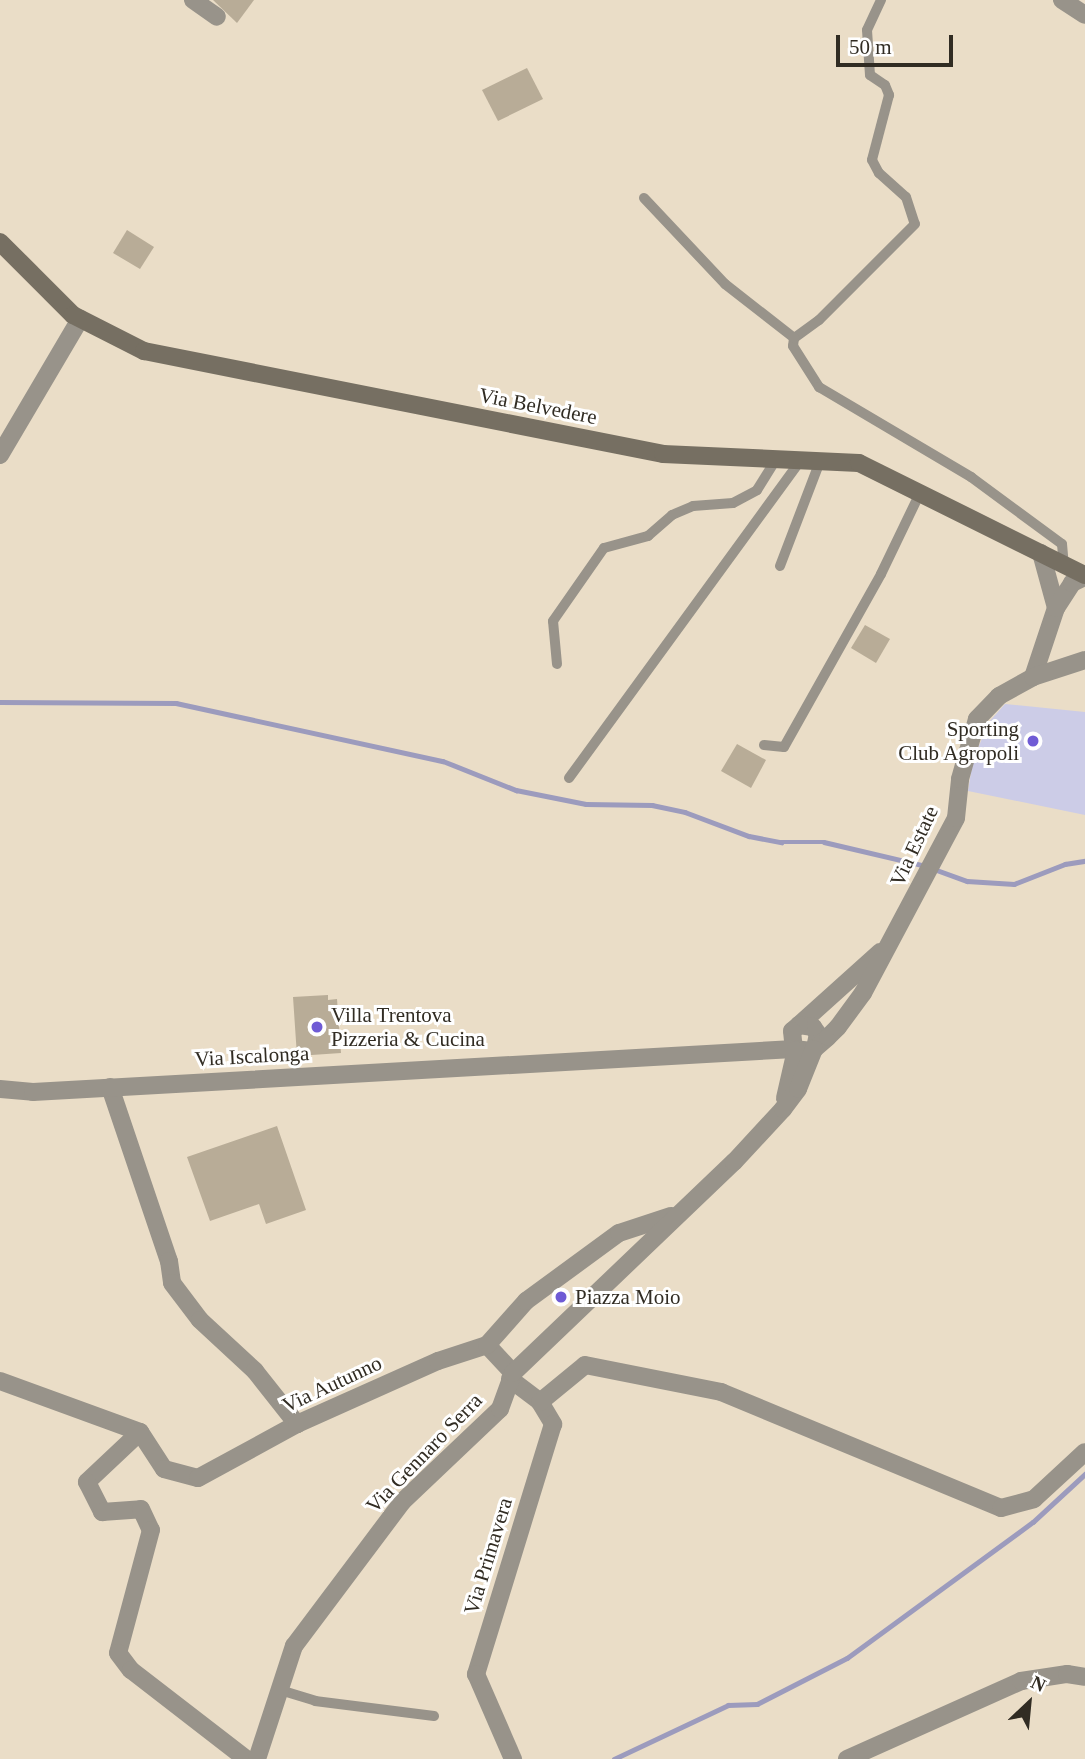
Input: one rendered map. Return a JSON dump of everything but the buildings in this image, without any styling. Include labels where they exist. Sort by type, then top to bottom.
[{"type":"street","points":[[193,0],[217,18]]},
{"type":"street","points":[[1062,0],[1085,15]]},
{"type":"street","name":"Via Belvedere","points":[[0,242],[80,319],[144,351],[663,454],[859,463],[1085,576]]},
{"type":"street","points":[[0,455],[80,319]]},
{"type":"street","points":[[1041,553],[1056,608]]},
{"type":"street","points":[[1032,677],[1056,608],[1072,583],[1085,576]]},
{"type":"street","name":"Via Estate","points":[[802,1042],[863,993],[956,818],[960,779],[977,719],[999,696],[1032,677],[1085,660]]},
{"type":"street","name":"Via Estate","points":[[674,1214],[734,1162],[783,1109],[802,1042],[888,945]]},
{"type":"street","name":"Via Iscalonga","points":[[0,1089],[110,1087],[758,1051],[802,1042]]},
{"type":"street","points":[[110,1087],[169,1261],[172,1283],[200,1320],[255,1371],[297,1424]]},
{"type":"street","points":[[674,1214],[618,1233],[526,1301],[487,1345],[511,1376],[540,1402],[585,1365],[722,1392],[1001,1508],[1034,1499],[1085,1452]]},
{"type":"street","name":"Via Gennaro Serra","points":[[257,1759],[294,1646],[402,1502],[500,1409],[511,1376],[674,1214]]},
{"type":"street","name":"Via Autunno","points":[[140,1432],[164,1469],[198,1478],[297,1424],[438,1361],[487,1345]]},
{"type":"street","points":[[0,1381],[140,1432],[87,1482],[102,1512],[142,1509],[151,1530],[118,1653],[131,1670],[246,1759]]},
{"type":"street","name":"Via Primavera","points":[[513,1759],[476,1674],[553,1423],[540,1402]]},
{"type":"street","points":[[846,1759],[1021,1681],[1067,1674],[1085,1677]]},
{"type":"lane","points":[[794,338],[819,320],[915,224],[906,197],[879,173],[872,160],[889,95],[885,85],[870,75],[867,30],[881,0]]},
{"type":"lane","points":[[644,198],[724,284],[794,338],[801,363],[819,387],[971,477],[1062,544],[1064,565]]},
{"type":"lane","points":[[557,664],[553,621],[604,548],[648,537],[672,515],[693,506],[733,503],[757,490],[776,459]]},
{"type":"lane","points":[[569,778],[800,460]]},
{"type":"lane","points":[[780,566],[795,536],[820,461]]},
{"type":"lane","points":[[764,745],[784,747],[881,574],[920,493]]},
{"type":"lane","points":[[280,1690],[327,1703],[434,1716]]},
{"type":"shaded area","name":"Sporting Club Agropoli","points":[[1005,704],[1085,712],[1085,815],[968,791],[973,760],[989,722]]},
{"type":"waterway","points":[[0,702],[176,703],[443,761],[516,790],[586,804],[652,805],[685,812],[749,836],[781,842],[824,842],[926,866]]},
{"type":"waterway","points":[[934,869],[967,881],[1014,884],[1065,864],[1085,861]]},
{"type":"waterway","points":[[614,1759],[728,1705],[757,1704],[847,1658],[1033,1522],[1085,1474]]},
{"type":"place","name":"Sporting Club Agropoli","points":[[1033,741]]},
{"type":"place","name":"Villa Trentova Pizzeria & Cucina","points":[[317,1027]]},
{"type":"place","name":"Piazza Moio","points":[[561,1297]]}]
